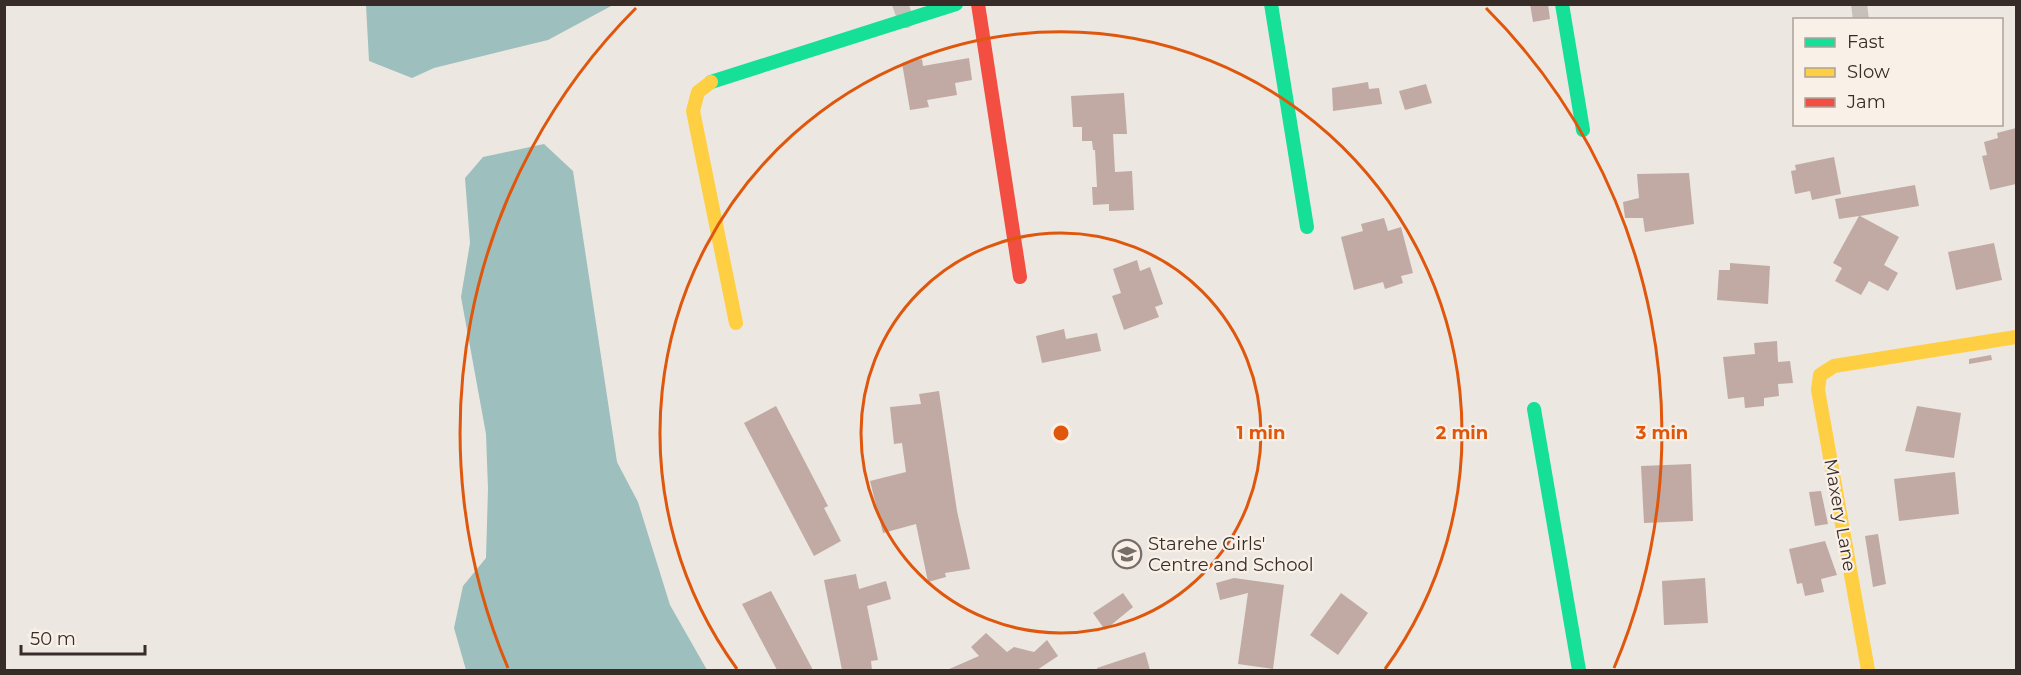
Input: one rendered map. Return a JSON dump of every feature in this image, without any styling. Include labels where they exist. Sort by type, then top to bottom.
[{"type":"street","points":[[736,323],[692,107],[696,93],[705,84],[720,77],[903,12],[956,4]]},
{"type":"street","points":[[978,4],[995,100],[1020,277]]},
{"type":"street","points":[[1271,4],[1307,227]]},
{"type":"street","points":[[1562,4],[1583,130]]},
{"type":"street","name":"Maxery Lane","points":[[1868,670],[1818,390],[1820,375],[1834,366],[2016,337]]},
{"type":"street","points":[[1534,409],[1579,670]]},
{"type":"water","points":[[366,4],[613,5],[548,40],[434,68],[412,78],[369,61]]},
{"type":"water","points":[[544,144],[573,171],[617,462],[638,502],[670,605],[707,670],[466,670],[454,628],[463,586],[486,558],[488,489],[486,434],[461,297],[470,243],[465,178],[483,157]]},
{"type":"building","points":[[1530,4],[1548,4],[1550,19],[1533,22]]},
{"type":"building","points":[[969,58],[972,80],[955,83],[957,95],[927,100],[929,107],[910,110],[902,63],[922,59],[923,66]]},
{"type":"building","points":[[1368,82],[1369,89],[1379,88],[1382,104],[1333,111],[1332,88]]},
{"type":"building","points":[[1426,84],[1432,103],[1405,110],[1399,91]]},
{"type":"building","points":[[1124,93],[1127,134],[1113,134],[1115,172],[1132,171],[1134,210],[1109,211],[1109,204],[1093,205],[1092,187],[1097,187],[1095,150],[1093,150],[1092,141],[1082,141],[1082,127],[1073,127],[1071,96]]},
{"type":"building","points":[[2016,128],[2016,184],[1990,190],[1982,156],[1987,155],[1984,142],[1998,138],[1997,133]]},
{"type":"building","points":[[1834,157],[1841,194],[1812,200],[1810,191],[1795,194],[1791,171],[1796,170],[1795,165]]},
{"type":"building","points":[[1689,173],[1694,224],[1645,232],[1643,218],[1625,218],[1623,202],[1639,198],[1637,174]]},
{"type":"building","points":[[1915,185],[1919,206],[1860,216],[1899,237],[1884,265],[1898,273],[1888,291],[1869,281],[1861,295],[1835,281],[1842,268],[1833,263],[1859,216],[1839,219],[1835,199]]},
{"type":"building","points":[[1384,218],[1388,231],[1401,227],[1413,273],[1401,276],[1403,283],[1385,289],[1383,282],[1354,290],[1341,237],[1363,231],[1361,224]]},
{"type":"building","points":[[1994,243],[2002,280],[1956,290],[1948,252]]},
{"type":"building","points":[[1137,260],[1140,271],[1150,267],[1163,304],[1155,307],[1159,317],[1124,330],[1112,296],[1121,293],[1113,269]]},
{"type":"building","points":[[1730,263],[1770,266],[1768,304],[1717,300],[1719,270],[1730,270]]},
{"type":"building","points":[[1064,329],[1066,339],[1097,333],[1101,351],[1042,363],[1036,336]]},
{"type":"building","points":[[1777,341],[1778,362],[1790,361],[1793,383],[1778,384],[1779,396],[1764,398],[1764,406],[1745,408],[1744,397],[1728,399],[1723,357],[1755,354],[1754,343]]},
{"type":"building","points":[[1991,355],[1992,360],[1969,364],[1969,359]]},
{"type":"building","points":[[939,391],[957,511],[970,569],[945,573],[946,577],[928,582],[916,524],[883,533],[870,481],[906,472],[902,443],[894,444],[890,407],[921,404],[919,394]]},
{"type":"building","points":[[776,406],[828,506],[824,508],[841,541],[814,556],[744,423]]},
{"type":"building","points":[[1917,406],[1961,413],[1954,458],[1905,451]]},
{"type":"building","points":[[1691,464],[1693,521],[1644,523],[1641,466]]},
{"type":"building","points":[[1955,472],[1959,514],[1899,521],[1894,479]]},
{"type":"building","points":[[1821,491],[1828,524],[1815,526],[1809,492]]},
{"type":"building","points":[[1878,534],[1886,584],[1873,587],[1865,536]]},
{"type":"building","points":[[1825,541],[1837,575],[1821,579],[1824,592],[1805,596],[1802,583],[1797,584],[1789,549]]},
{"type":"building","points":[[856,574],[859,589],[886,581],[891,599],[867,606],[878,660],[871,661],[872,670],[842,670],[824,580]]},
{"type":"building","points":[[1234,578],[1284,585],[1273,669],[1238,664],[1248,593],[1220,600],[1216,583]]},
{"type":"building","points":[[1705,578],[1708,623],[1664,625],[1662,581]]},
{"type":"building","points":[[771,591],[813,670],[777,670],[742,604]]},
{"type":"building","points":[[1123,593],[1133,607],[1105,630],[1093,613]]},
{"type":"building","points":[[1341,593],[1368,613],[1338,655],[1310,635]]},
{"type":"building","points":[[986,633],[1007,652],[1014,647],[1034,652],[1047,640],[1058,656],[1037,670],[947,670],[979,656],[971,647]]},
{"type":"building","points":[[1145,652],[1150,670],[1097,670],[1097,668]]},
{"type":"traffic: fast","points":[[711,82],[956,4]]},
{"type":"traffic: fast","points":[[1271,4],[1307,227]]},
{"type":"traffic: fast","points":[[1562,4],[1583,130]]},
{"type":"traffic: fast","points":[[1534,409],[1579,670]]},
{"type":"traffic: slow","points":[[711,82],[698,92],[693,111],[736,323]]},
{"type":"traffic: slow","points":[[1868,670],[1818,390],[1820,375],[1834,366],[2016,337]]},
{"type":"traffic: jam","points":[[978,4],[1020,277]]},
{"type":"place","name":"Starehe Girls' Centre and School","points":[[1127,554]]}]
